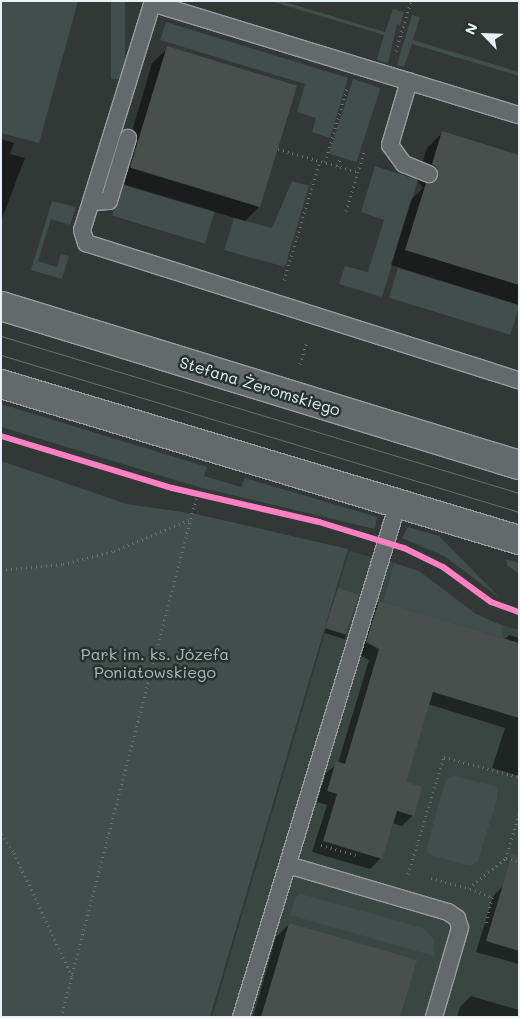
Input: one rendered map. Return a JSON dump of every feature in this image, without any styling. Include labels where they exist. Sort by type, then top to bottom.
[{"type":"main road","name":"Stefana Żeromskiego","points":[[1,306],[519,465]]},
{"type":"main road","points":[[1,384],[519,540]]},
{"type":"lane","points":[[519,115],[152,2],[82,230],[82,236],[88,245],[519,380]]},
{"type":"lane","points":[[409,81],[390,145],[404,164],[429,174]]},
{"type":"lane","points":[[91,202],[110,201],[128,138]]},
{"type":"lane","points":[[241,1017],[398,503]]},
{"type":"lane","points":[[288,865],[448,912],[457,918],[460,928],[434,1017]]},
{"type":"path","points":[[276,304],[354,65]]},
{"type":"path","points":[[278,149],[358,172]]},
{"type":"path","points":[[338,166],[340,158]]},
{"type":"path","points":[[300,364],[303,352]]},
{"type":"path","points":[[189,492],[210,498]]},
{"type":"path","points":[[61,1017],[197,495]]},
{"type":"path","points":[[1,570],[64,564],[114,551],[189,520]]},
{"type":"path","points":[[400,898],[444,757],[519,776]]},
{"type":"path","points":[[426,876],[469,888],[506,858],[519,814]]},
{"type":"path","points":[[1,834],[14,853],[72,976]]},
{"type":"path","points":[[315,840],[320,845],[364,858]]},
{"type":"path","points":[[506,858],[519,862]]},
{"type":"path","points":[[400,869],[417,874]]},
{"type":"shaded area","points":[[349,551],[394,563],[386,590],[519,630],[519,1017],[212,1017]]},
{"type":"green space","points":[[1,1],[78,1],[39,143],[1,133]]},
{"type":"green space","points":[[111,1],[125,1],[125,79],[111,79]]},
{"type":"green space","points":[[270,1],[282,1],[385,32],[393,9],[404,12],[400,25],[397,24],[388,63],[377,60],[384,35]]},
{"type":"green space","points":[[412,15],[420,17],[413,40],[519,72],[519,76],[412,44],[404,67],[397,65]]},
{"type":"green space","points":[[166,22],[348,78],[330,138],[312,132],[316,118],[297,112],[305,84],[160,40]]},
{"type":"green space","points":[[353,79],[381,88],[356,162],[329,153]]},
{"type":"green space","points":[[375,166],[418,180],[382,297],[339,284],[345,266],[368,272],[384,220],[361,212]]},
{"type":"green space","points":[[292,181],[309,186],[285,267],[224,250],[234,218],[272,228]]},
{"type":"green space","points":[[122,183],[215,211],[205,244],[112,216]]},
{"type":"green space","points":[[52,201],[76,207],[70,225],[51,219],[38,261],[57,267],[61,254],[69,256],[62,279],[31,270]]},
{"type":"green space","points":[[398,268],[519,305],[510,335],[389,298]]},
{"type":"green space","points":[[1,404],[207,467],[204,476],[241,487],[245,478],[377,517],[375,529],[202,488],[1,427]]},
{"type":"green space","name":"Park im. ks. Józefa Poniatowskiego","points":[[1,461],[127,504],[196,514],[348,549],[210,1017],[1,1017]]},
{"type":"green space","points":[[408,527],[439,536],[500,598],[444,556],[402,538]]},
{"type":"green space","points":[[506,559],[519,563],[519,574],[507,565]]},
{"type":"green space","points":[[394,563],[419,571],[476,614],[501,625],[503,638],[383,602]]},
{"type":"green space","points":[[455,776],[497,787],[497,799],[478,861],[470,866],[431,855],[426,850],[446,779]]},
{"type":"green space","points":[[301,894],[423,928],[434,939],[434,956],[290,915],[296,896]]},
{"type":"building","points":[[167,46],[297,86],[260,207],[130,167]]},
{"type":"building","points":[[442,131],[519,155],[519,285],[405,250],[426,183],[435,182],[438,177],[437,168],[432,164]]},
{"type":"building","points":[[338,588],[359,595],[346,635],[325,628]]},
{"type":"building","points":[[379,601],[519,643],[519,718],[433,692],[406,782],[422,787],[414,816],[397,811],[382,859],[323,841],[337,794],[327,791],[336,761],[345,764],[379,649],[366,642]]},
{"type":"building","points":[[512,855],[519,856],[519,951],[486,941]]},
{"type":"building","points":[[289,923],[417,960],[400,1017],[261,1017]]},
{"type":"tram line","points":[[1,336],[519,493]]},
{"type":"tram line","points":[[1,355],[519,512]]},
{"type":"cycle path","points":[[1,436],[172,488],[319,522],[404,548],[443,567],[491,602],[519,612]]}]
